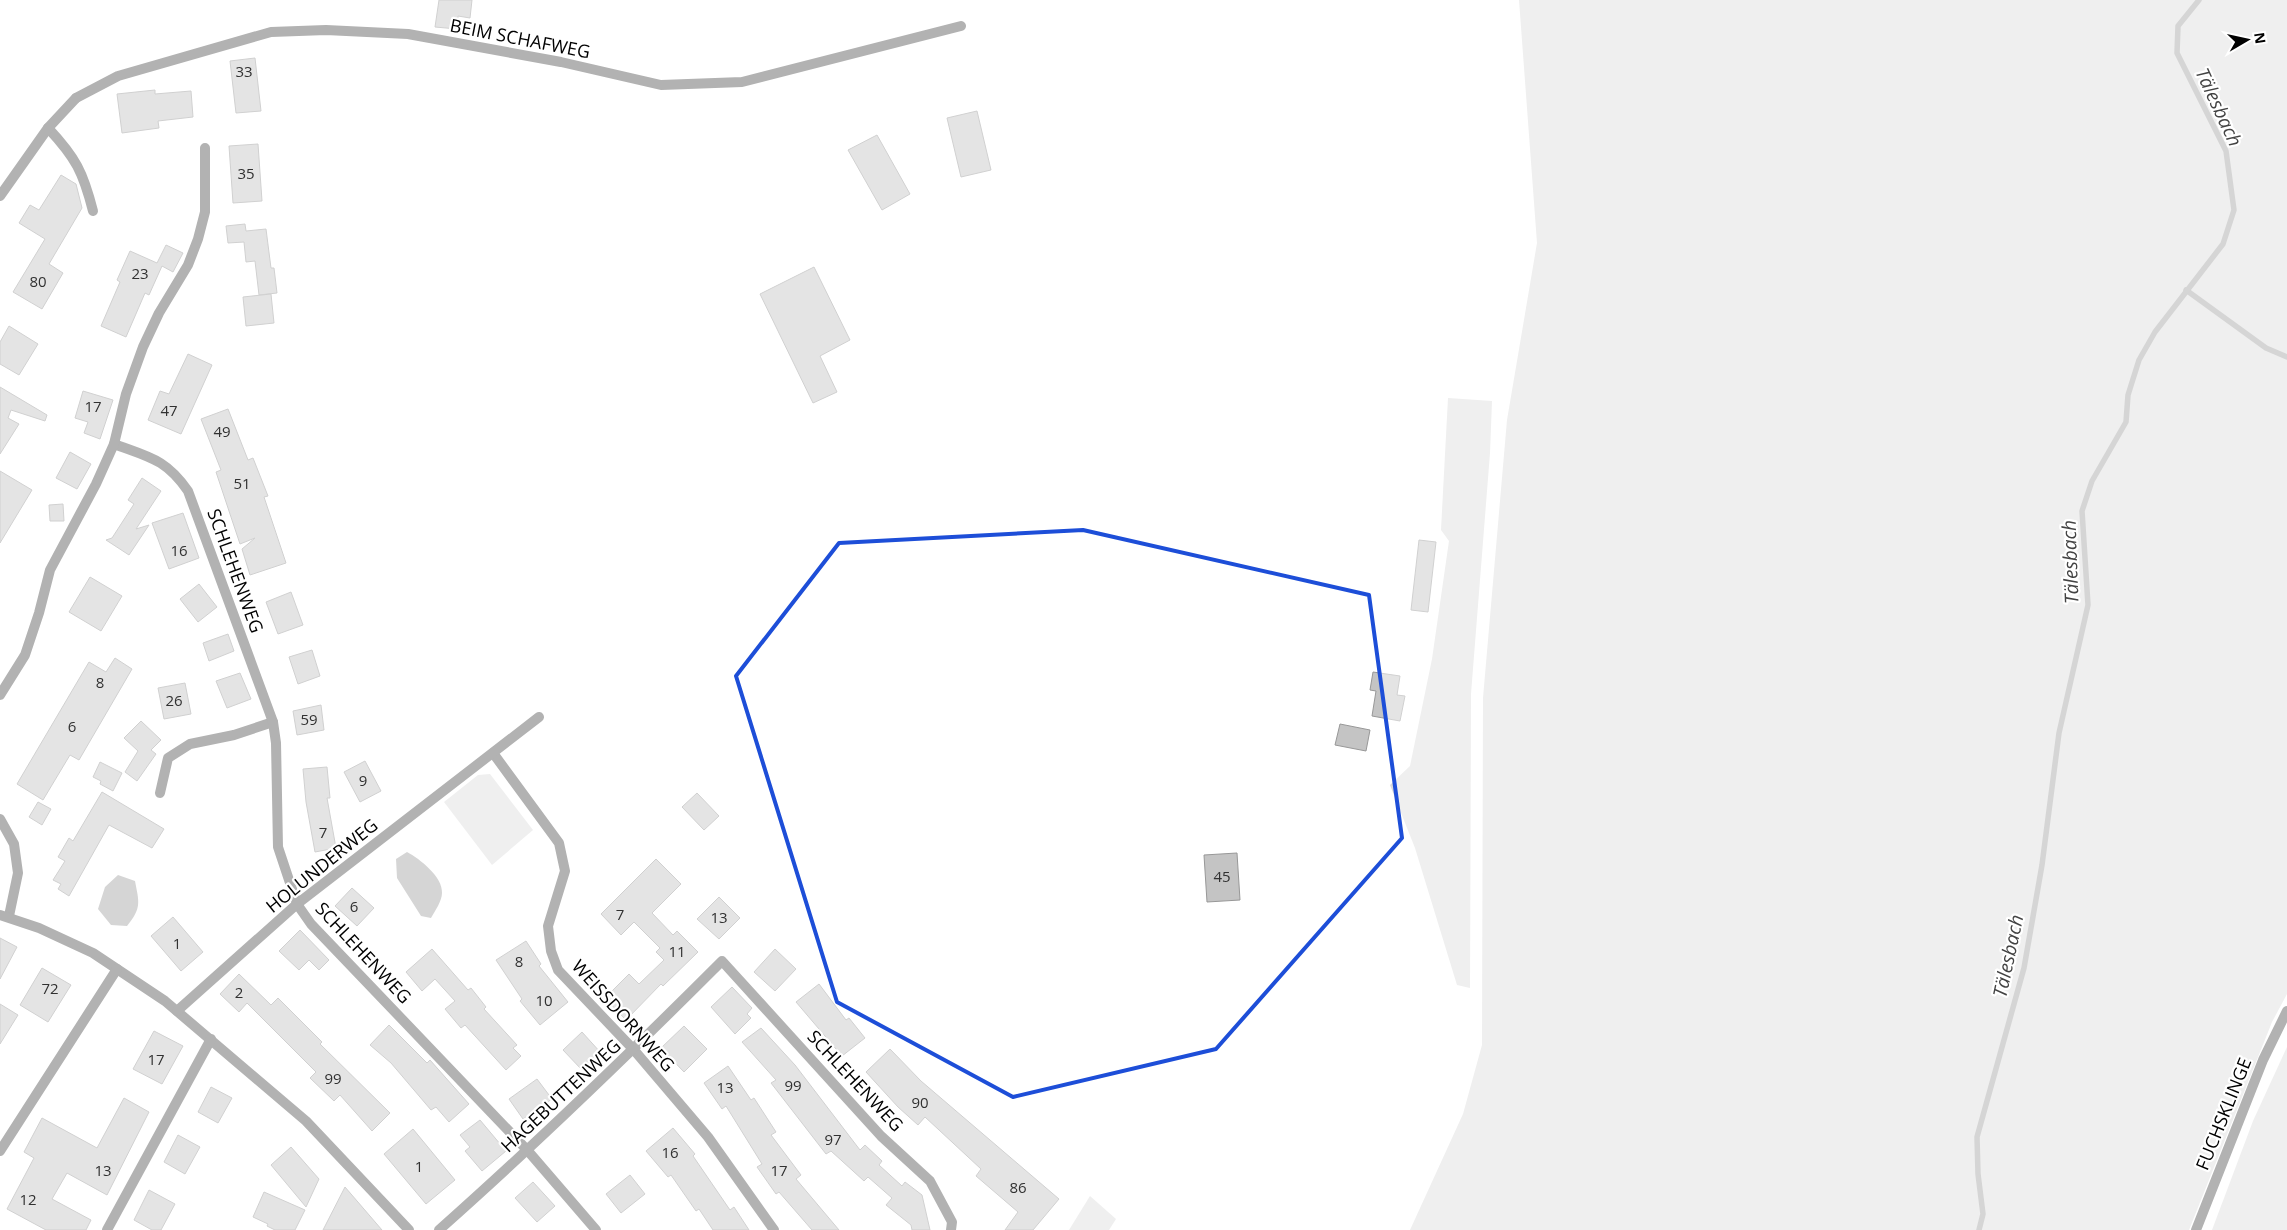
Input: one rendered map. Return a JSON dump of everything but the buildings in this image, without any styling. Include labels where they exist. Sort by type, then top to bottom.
[{"type":"street","name":"BEIM SCHAFWEG","points":[[0,196],[48,128],[76,98],[118,76],[271,32],[326,30],[408,34],[561,62],[661,85],[742,82],[961,26]]},
{"type":"street","points":[[48,128],[70,151],[86,181],[93,211]]},
{"type":"street","points":[[0,695],[25,655],[39,613],[50,570],[96,484],[114,444],[126,394],[143,347],[159,313],[188,265],[198,239],[205,212],[205,148]]},
{"type":"street","name":"SCHLEHENWEG","points":[[114,444],[158,460],[176,473],[188,491],[273,722],[276,743],[278,847],[297,904],[311,924],[528,1151],[596,1230]]},
{"type":"street","points":[[493,753],[539,717]]},
{"type":"street","points":[[160,793],[168,758],[190,744],[234,735],[273,722]]},
{"type":"street","name":"HOLUNDERWEG","points":[[177,1011],[297,904],[493,753]]},
{"type":"street","name":"WEISSDORNWEG","points":[[493,753],[559,843],[565,871],[548,926],[551,951],[558,970],[634,1050],[708,1137],[774,1230]]},
{"type":"street","points":[[0,819],[14,844],[18,873],[4,915],[93,953],[177,1011],[306,1121],[409,1230]]},
{"type":"street","name":"SCHLEHENWEG","points":[[722,961],[881,1136],[930,1181],[952,1222],[951,1230]]},
{"type":"street","name":"HAGEBUTTENWEG","points":[[440,1230],[528,1151],[634,1050],[722,961]]},
{"type":"street","points":[[0,1151],[118,969]]},
{"type":"street","name":"FUCHSKLINGE","points":[[2196,1230],[2262,1060],[2287,1011]]},
{"type":"street","points":[[108,1230],[210,1039]]},
{"type":"highlighted area","points":[[1083,530],[1369,595],[1402,838],[1216,1049],[1013,1097],[837,1002],[736,676],[839,543]]},
{"type":"shaded area","points":[[1519,0],[2287,0],[2287,994],[2272,1022],[2189,1230],[1410,1230],[1463,1114],[1482,1045],[1483,698],[1507,420],[1537,243]]},
{"type":"shaded area","points":[[1448,398],[1492,401],[1490,453],[1471,694],[1470,988],[1457,985],[1415,848],[1390,785],[1410,766],[1432,659],[1449,541],[1441,530]]},
{"type":"shaded area","points":[[490,774],[533,830],[492,865],[444,802],[478,775]]},
{"type":"shaded area","points":[[407,852],[430,869],[439,881],[442,893],[441,899],[431,918],[421,916],[397,878],[396,859]]},
{"type":"shaded area","points":[[118,875],[135,881],[138,894],[137,909],[127,926],[111,925],[98,909],[105,887]]},
{"type":"shaded area","points":[[2287,1047],[2287,1230],[2212,1230],[2253,1121]]},
{"type":"shaded area","points":[[1090,1196],[1116,1219],[1109,1230],[1069,1230]]},
{"type":"waterway","name":"Tälesbach","points":[[1979,1230],[1983,1214],[1978,1174],[1977,1137],[2024,968],[2042,865],[2059,733],[2088,605],[2082,511],[2092,481],[2126,422],[2128,395],[2139,360],[2155,332],[2223,244],[2234,210],[2226,151],[2177,53],[2178,26],[2199,0]]},
{"type":"waterway","points":[[2186,290],[2266,348],[2287,357]]}]
